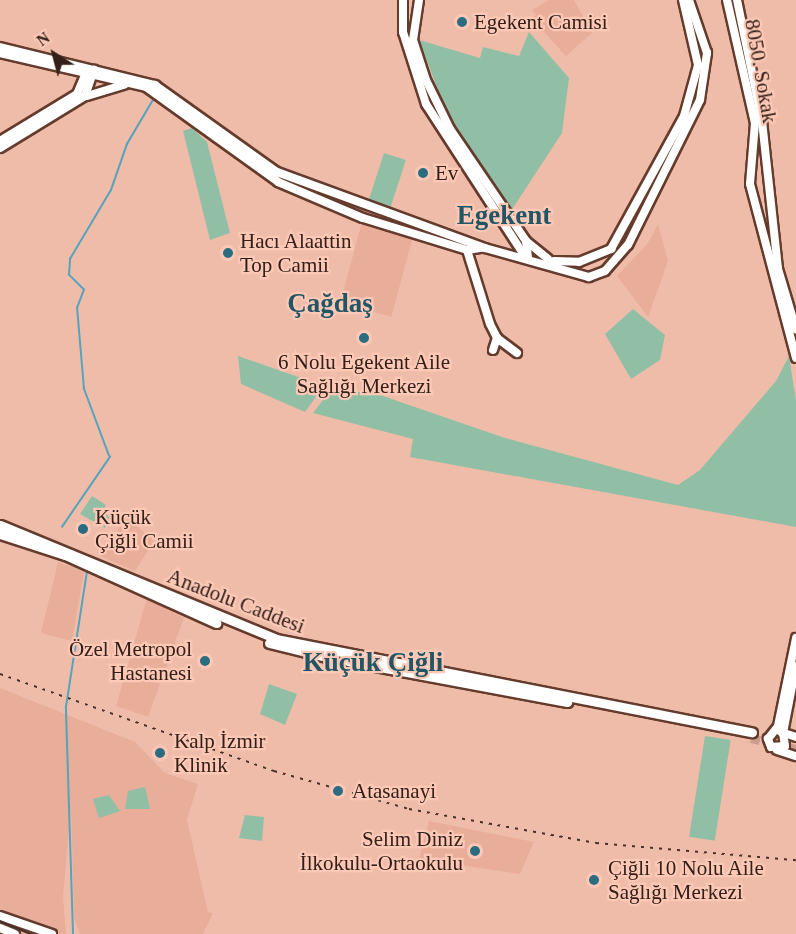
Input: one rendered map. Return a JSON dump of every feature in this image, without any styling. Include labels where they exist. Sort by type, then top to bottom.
[{"type":"highway","name":"Anadolu Caddesi","points":[[0,525],[276,639],[752,735],[276,645],[201,618],[64,555],[0,534]]},
{"type":"street","points":[[396,0],[403,4],[408,50],[426,104],[517,244],[527,256],[589,277],[605,271],[627,244],[700,100],[707,54],[689,0]]},
{"type":"street","points":[[418,0],[414,40],[425,78],[450,129],[526,241],[548,259]]},
{"type":"street","points":[[0,53],[155,85],[277,172],[485,248],[506,253],[579,262],[611,249],[684,116],[698,65],[683,0]]},
{"type":"street","name":"8050. Sokak","points":[[727,0],[755,123],[750,184],[796,358]]},
{"type":"street","name":"8050. Sokak","points":[[737,0],[759,103],[778,269],[796,329]]},
{"type":"street","points":[[0,47],[132,85],[165,99],[214,140],[278,182],[363,218],[468,250],[485,248]]},
{"type":"street","points":[[85,96],[90,72]]},
{"type":"street","points":[[0,141],[77,94],[90,72]]},
{"type":"street","points":[[0,148],[85,96],[132,85]]},
{"type":"street","points":[[526,241],[527,256]]},
{"type":"street","points":[[506,253],[517,244]]},
{"type":"street","points":[[468,250],[497,339],[517,353]]},
{"type":"street","points":[[493,350],[497,339]]},
{"type":"street","points":[[776,750],[786,743],[778,733],[796,638]]},
{"type":"street","points":[[796,666],[778,733],[768,742],[776,750],[796,756]]},
{"type":"street","points":[[778,733],[796,737]]},
{"type":"street","points":[[0,915],[52,934]]},
{"type":"street","points":[[0,928],[15,934]]},
{"type":"shaded area","points":[[549,0],[574,0],[592,33],[566,56],[532,19],[536,15],[532,10]]},
{"type":"shaded area","points":[[363,218],[414,232],[391,317],[340,303]]},
{"type":"shaded area","points":[[658,224],[668,261],[648,317],[617,276],[648,243]]},
{"type":"shaded area","points":[[126,517],[154,541],[135,571],[100,556]]},
{"type":"shaded area","points":[[58,562],[84,572],[72,641],[41,633]]},
{"type":"shaded area","points":[[147,598],[184,618],[148,717],[116,706]]},
{"type":"shaded area","points":[[0,688],[135,742],[165,773],[198,784],[187,820],[208,912],[213,913],[203,934],[80,934],[74,918],[71,807],[63,897],[66,934],[0,934]]},
{"type":"shaded area","name":"Selim Diniz İlkokulu-Ortaokulu","points":[[429,821],[534,842],[520,874],[419,859]]},
{"type":"green space","points":[[529,32],[569,78],[562,133],[511,211],[447,114],[419,40],[480,58],[483,47],[519,56]]},
{"type":"green space","points":[[192,128],[207,142],[230,233],[210,240],[183,131]]},
{"type":"green space","points":[[384,153],[406,160],[390,210],[368,202]]},
{"type":"green space","points":[[633,309],[665,335],[660,360],[631,379],[605,334]]},
{"type":"green space","points":[[238,356],[324,386],[305,412],[241,384]]},
{"type":"green space","points":[[789,356],[796,401],[796,527],[410,457],[413,439],[313,413],[332,388],[380,395],[505,438],[678,485],[700,470],[776,381]]},
{"type":"green space","points":[[92,496],[106,505],[103,512],[110,517],[105,528],[80,514]]},
{"type":"green space","points":[[269,684],[297,694],[285,725],[260,714]]},
{"type":"green space","points":[[705,736],[731,740],[715,841],[689,837]]},
{"type":"green space","points":[[145,787],[150,809],[125,809],[128,791]]},
{"type":"green space","points":[[109,795],[120,811],[99,818],[93,799]]},
{"type":"green space","points":[[245,815],[264,817],[262,841],[239,838]]},
{"type":"waterway","points":[[109,456],[84,389],[77,308],[84,290],[69,275],[70,259],[111,190],[127,144],[153,100]]},
{"type":"waterway","points":[[62,527],[110,457]]},
{"type":"waterway","points":[[73,934],[66,707],[87,572]]},
{"type":"tunnel","points":[[751,738],[796,749]]},
{"type":"tram line","points":[[0,921],[31,934]]},
{"type":"railway","points":[[0,674],[274,771],[409,809],[596,843],[796,860]]},
{"type":"place","name":"Egekent Camisi","points":[[462,22]]},
{"type":"place","name":"Ev","points":[[423,173]]},
{"type":"place","name":"Hacı Alaattin Top Camii","points":[[228,253]]},
{"type":"place","name":"6 Nolu Egekent Aile Sağlığı Merkezi","points":[[364,338]]},
{"type":"place","name":"Küçük Çiğli Camii","points":[[83,529]]},
{"type":"place","name":"Özel Metropol Hastanesi","points":[[205,661]]},
{"type":"place","name":"Kalp İzmir Klinik","points":[[160,753]]},
{"type":"place","name":"Atasanayi","points":[[338,791]]},
{"type":"place","name":"Selim Diniz İlkokulu-Ortaokulu","points":[[475,851]]},
{"type":"place","name":"Çiğli 10 Nolu Aile Sağlığı Merkezi","points":[[594,880]]},
{"type":"district","name":"Egekent","points":[[504,216]]},
{"type":"district","name":"Çağdaş","points":[[330,304]]},
{"type":"district","name":"Küçük Çiğli","points":[[373,663]]}]
